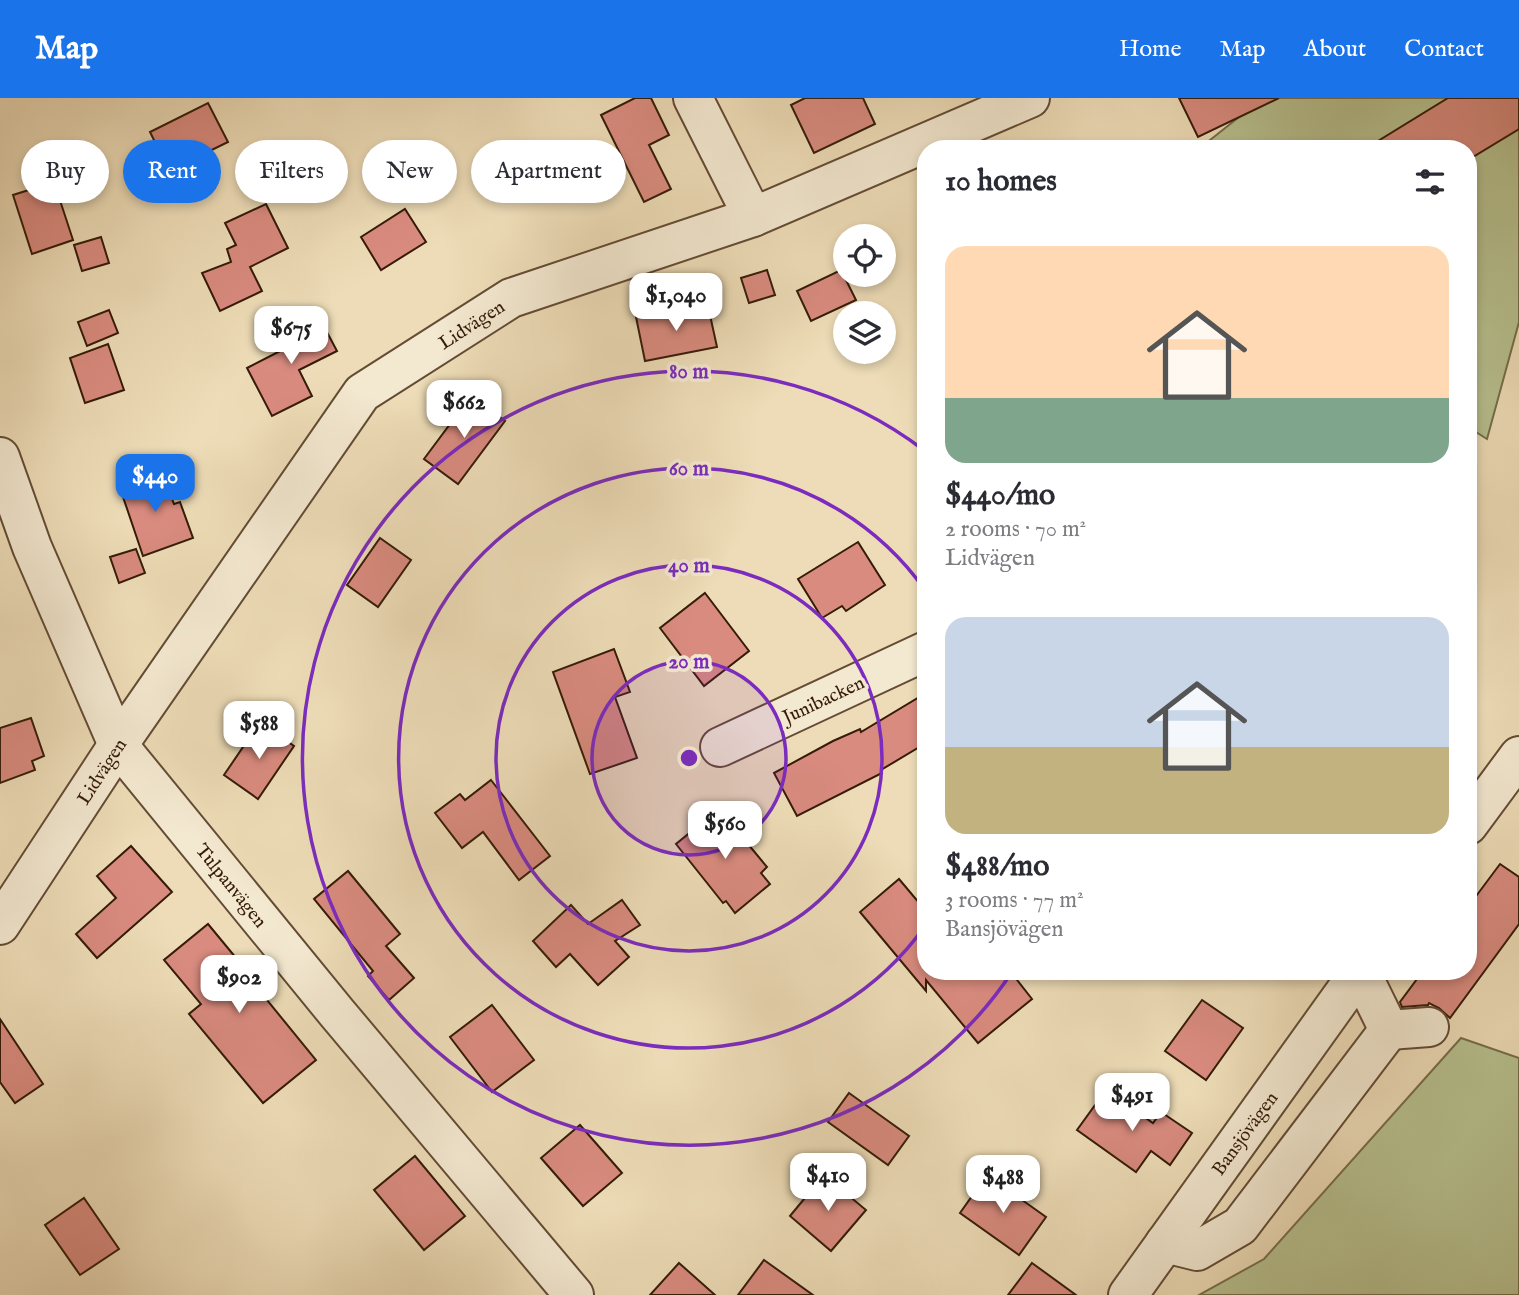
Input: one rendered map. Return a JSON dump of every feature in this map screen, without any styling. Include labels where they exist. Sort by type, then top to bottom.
[{"type":"street","points":[[693,98],[753,217]]},
{"type":"street","name":"Lidvägen","points":[[932,140],[1030,98]]},
{"type":"street","name":"Lidvägen","points":[[0,925],[118,745],[362,393],[511,298],[753,217],[917,147]]},
{"type":"street","name":"Tulpanvägen","points":[[0,457],[32,547],[118,745],[337,1013],[574,1295]]},
{"type":"street","name":"Junibacken","points":[[720,747],[917,655]]},
{"type":"street","points":[[1477,820],[1506,802],[1519,756]]},
{"type":"street","name":"Bansjövägen","points":[[1128,1295],[1354,980]]},
{"type":"street","points":[[1364,980],[1389,1030]]},
{"type":"street","points":[[1165,1243],[1197,1251],[1240,1226],[1389,1030],[1429,1027]]},
{"type":"green space","points":[[1263,98],[1519,98],[1519,322],[1487,439],[1477,433],[1477,140],[1210,140]]},
{"type":"green space","points":[[1461,1038],[1519,1058],[1519,1295],[1199,1295],[1264,1259]]},
{"type":"building","points":[[635,98],[651,98],[669,135],[649,145],[671,189],[644,202],[626,166],[626,140],[613,140],[601,115]]},
{"type":"building","points":[[805,98],[863,98],[875,124],[814,153],[791,105]]},
{"type":"building","points":[[1179,98],[1279,98],[1198,137]]},
{"type":"building","points":[[1448,98],[1519,98],[1519,129],[1477,155],[1477,140],[1380,140]]},
{"type":"building","points":[[208,103],[228,142],[221,145],[221,140],[154,140],[150,132]]},
{"type":"building","points":[[21,192],[21,203],[61,203],[73,240],[32,254],[13,195]]},
{"type":"building","points":[[266,204],[288,248],[250,267],[262,291],[220,311],[202,273],[231,262],[227,249],[236,245],[225,223]]},
{"type":"building","points":[[405,209],[426,242],[381,270],[361,237]]},
{"type":"building","points":[[101,237],[109,263],[82,271],[74,245]]},
{"type":"building","points":[[767,270],[775,295],[749,303],[741,278]]},
{"type":"building","points":[[833,274],[833,287],[850,287],[856,300],[833,301],[833,311],[811,321],[797,291]]},
{"type":"building","points":[[708,306],[717,347],[645,361],[636,317],[679,308],[680,312]]},
{"type":"building","points":[[109,310],[118,333],[87,346],[78,322]]},
{"type":"building","points":[[319,317],[337,351],[299,370],[312,396],[272,416],[247,368],[288,347],[282,335]]},
{"type":"building","points":[[108,344],[124,390],[85,403],[70,358]]},
{"type":"building","points":[[471,396],[505,421],[458,484],[424,459]]},
{"type":"building","points":[[161,470],[174,504],[180,502],[193,538],[143,556],[119,485]]},
{"type":"building","points":[[380,538],[411,560],[378,607],[347,585]]},
{"type":"building","points":[[858,542],[885,585],[846,611],[842,606],[822,618],[798,579]]},
{"type":"building","points":[[136,549],[145,573],[119,583],[110,557]]},
{"type":"building","points":[[705,593],[749,651],[704,686],[660,628]]},
{"type":"building","points":[[614,649],[630,692],[615,697],[637,758],[590,774],[553,672]]},
{"type":"building","points":[[917,698],[917,748],[881,770],[882,773],[797,816],[774,773],[833,741],[860,729],[861,732]]},
{"type":"building","points":[[31,718],[44,756],[32,761],[35,770],[0,783],[0,728]]},
{"type":"building","points":[[260,722],[294,746],[258,799],[224,775]]},
{"type":"building","points":[[491,780],[550,856],[519,880],[483,832],[462,848],[435,813],[460,794],[465,800]]},
{"type":"building","points":[[719,809],[767,867],[761,873],[770,884],[735,913],[726,901],[723,903],[676,844]]},
{"type":"building","points":[[131,846],[172,892],[97,958],[76,934],[116,898],[97,876]]},
{"type":"building","points":[[1500,864],[1519,877],[1519,924],[1450,1018],[1429,1003],[1402,1007],[1400,1002],[1416,980],[1477,980],[1477,895]]},
{"type":"building","points":[[348,871],[400,934],[386,946],[414,978],[389,1000],[368,976],[373,971],[314,899]]},
{"type":"building","points":[[899,879],[917,900],[917,980],[926,980],[926,991],[860,912]]},
{"type":"building","points":[[622,900],[640,925],[615,941],[629,957],[598,985],[570,954],[556,967],[533,941],[571,905],[588,924]]},
{"type":"building","points":[[208,924],[316,1060],[263,1103],[189,1014],[201,1004],[164,960]]},
{"type":"building","points":[[926,980],[1017,980],[1032,999],[978,1043]]},
{"type":"building","points":[[1202,1000],[1243,1028],[1206,1080],[1165,1051]]},
{"type":"building","points":[[492,1005],[534,1060],[492,1092],[450,1037]]},
{"type":"building","points":[[0,1019],[43,1084],[15,1103],[0,1082]]},
{"type":"building","points":[[1106,1090],[1153,1123],[1161,1112],[1192,1133],[1170,1165],[1151,1151],[1136,1172],[1077,1130]]},
{"type":"building","points":[[849,1093],[909,1136],[888,1165],[828,1122]]},
{"type":"building","points":[[580,1125],[622,1173],[583,1206],[541,1158]]},
{"type":"building","points":[[415,1156],[465,1216],[424,1250],[374,1190]]},
{"type":"building","points":[[824,1175],[866,1210],[831,1251],[790,1216]]},
{"type":"building","points":[[987,1175],[1046,1217],[1019,1255],[960,1213]]},
{"type":"building","points":[[84,1198],[119,1249],[80,1275],[45,1225]]},
{"type":"building","points":[[764,1260],[813,1295],[738,1295]]},
{"type":"building","points":[[679,1263],[715,1295],[650,1295]]},
{"type":"building","points":[[1032,1263],[1076,1295],[1008,1295]]}]
